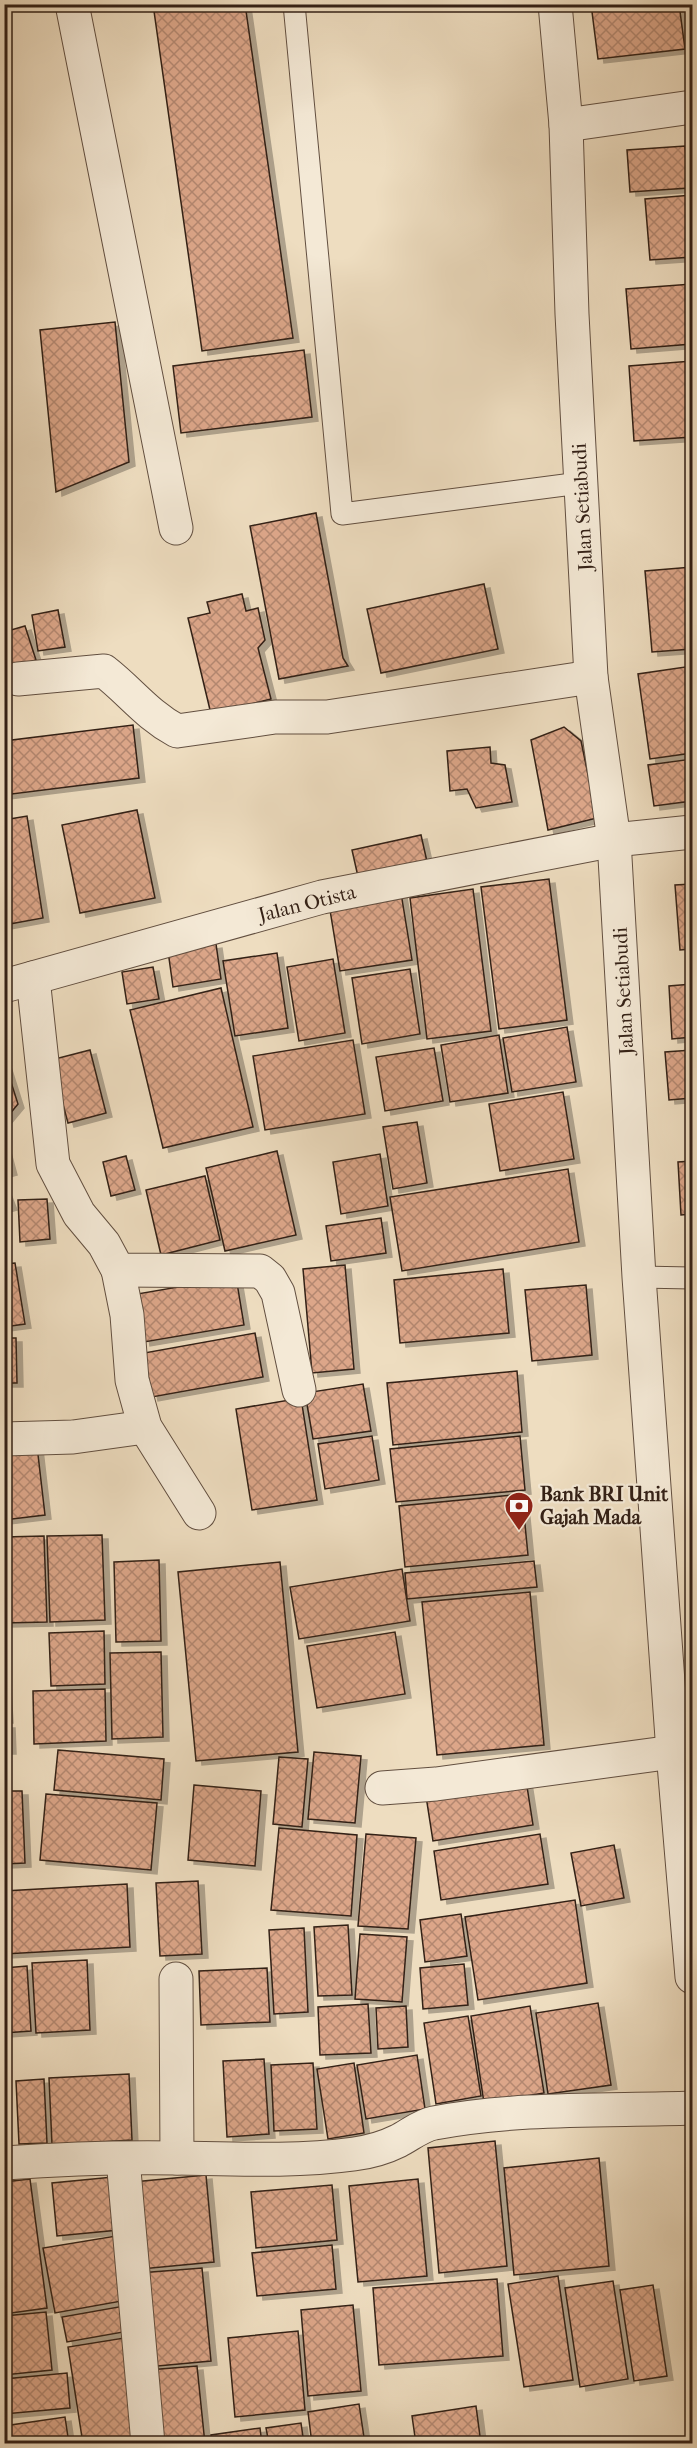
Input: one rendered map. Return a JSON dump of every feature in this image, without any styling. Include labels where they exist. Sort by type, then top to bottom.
[{"type":"street","points":[[72,4],[176,528]]},
{"type":"street","name":"Jalan Setiabudi","points":[[555,4],[566,125],[580,483],[591,677],[614,840],[639,1277],[693,1977]]},
{"type":"street","points":[[566,125],[693,107]]},
{"type":"street","points":[[18,679],[104,671],[127,690],[141,707],[177,731],[275,717],[327,717],[591,677]]},
{"type":"street","name":"Jalan Otista","points":[[19,982],[322,897],[614,840],[693,832]]},
{"type":"street","points":[[19,982],[53,1164],[79,1214],[104,1244],[118,1270],[127,1315],[132,1380],[145,1427],[199,1513]]},
{"type":"street","points":[[118,1270],[260,1271],[270,1279],[278,1293],[299,1390]]},
{"type":"street","points":[[4,1439],[73,1437],[145,1427]]},
{"type":"street","points":[[382,1788],[436,1784],[674,1752]]},
{"type":"street","points":[[176,1979],[177,2158]]},
{"type":"street","points":[[4,2163],[60,2159],[279,2160],[355,2154],[389,2145],[430,2124],[471,2117],[515,2113],[693,2108]]},
{"type":"street","points":[[123,2159],[148,2444]]},
{"type":"lane","points":[[294,4],[342,514],[580,483]]},
{"type":"lane","points":[[639,1277],[693,1278]]},
{"type":"building","points":[[153,4],[245,4],[293,338],[202,351]]},
{"type":"building","points":[[591,4],[679,4],[685,49],[598,59]]},
{"type":"building","points":[[685,4],[692,4],[692,53],[690,53]]},
{"type":"building","points":[[685,146],[689,188],[630,192],[627,150]]},
{"type":"building","points":[[692,195],[692,257],[650,260],[645,199]]},
{"type":"building","points":[[692,284],[692,344],[631,349],[626,289]]},
{"type":"building","points":[[115,322],[129,462],[56,492],[40,330]]},
{"type":"building","points":[[304,350],[312,417],[181,433],[173,366]]},
{"type":"building","points":[[692,361],[692,437],[634,441],[629,366]]},
{"type":"building","points":[[316,513],[343,658],[348,666],[279,679],[250,526]]},
{"type":"building","points":[[692,567],[692,649],[652,652],[645,571]]},
{"type":"building","points":[[484,584],[498,649],[381,673],[367,609]]},
{"type":"building","points":[[242,594],[246,611],[258,608],[265,640],[258,648],[271,699],[211,714],[188,618],[210,613],[207,602]]},
{"type":"building","points":[[58,610],[65,647],[38,651],[32,615]]},
{"type":"building","points":[[25,626],[36,660],[4,670],[4,632]]},
{"type":"building","points":[[692,666],[692,753],[650,759],[638,674]]},
{"type":"building","points":[[133,725],[139,778],[4,795],[4,741]]},
{"type":"building","points":[[564,727],[581,741],[597,818],[548,830],[531,740]]},
{"type":"building","points":[[490,747],[491,763],[505,765],[512,802],[476,808],[467,789],[450,791],[447,751]]},
{"type":"building","points":[[692,759],[692,801],[654,806],[648,765]]},
{"type":"building","points":[[137,810],[155,898],[80,913],[62,825]]},
{"type":"building","points":[[27,816],[43,918],[4,925],[4,820]]},
{"type":"building","points":[[421,835],[428,866],[359,881],[352,850]]},
{"type":"building","points":[[549,879],[567,1020],[499,1029],[481,887]]},
{"type":"building","points":[[692,884],[692,949],[680,950],[675,885]]},
{"type":"building","points":[[473,889],[491,1031],[427,1039],[410,898]]},
{"type":"building","points":[[401,893],[412,960],[340,971],[329,904]]},
{"type":"building","points":[[216,944],[221,979],[173,987],[168,951]]},
{"type":"building","points":[[277,953],[288,1028],[235,1036],[223,961]]},
{"type":"building","points":[[333,959],[345,1033],[299,1041],[287,967]]},
{"type":"building","points":[[153,967],[159,999],[127,1004],[122,972]]},
{"type":"building","points":[[410,969],[420,1034],[362,1044],[352,978]]},
{"type":"building","points":[[692,984],[692,1037],[672,1039],[669,986]]},
{"type":"building","points":[[221,988],[253,1127],[163,1148],[130,1010]]},
{"type":"building","points":[[567,1027],[576,1082],[512,1092],[503,1038]]},
{"type":"building","points":[[499,1035],[508,1093],[450,1102],[441,1045]]},
{"type":"building","points":[[353,1040],[365,1114],[265,1130],[253,1056]]},
{"type":"building","points":[[434,1048],[443,1101],[385,1111],[376,1057]]},
{"type":"building","points":[[90,1050],[106,1113],[68,1123],[51,1060]]},
{"type":"building","points":[[692,1050],[692,1098],[669,1100],[665,1052]]},
{"type":"building","points":[[4,1060],[18,1104],[4,1121]]},
{"type":"building","points":[[563,1092],[574,1159],[500,1171],[489,1104]]},
{"type":"building","points":[[417,1122],[427,1183],[393,1189],[383,1127]]},
{"type":"building","points":[[4,1145],[11,1171],[4,1173]]},
{"type":"building","points":[[277,1151],[296,1235],[225,1251],[206,1168]]},
{"type":"building","points":[[380,1154],[388,1206],[341,1214],[333,1162]]},
{"type":"building","points":[[126,1156],[135,1190],[111,1196],[103,1162]]},
{"type":"building","points":[[692,1161],[692,1214],[681,1215],[678,1162]]},
{"type":"building","points":[[568,1169],[579,1242],[402,1271],[390,1197]]},
{"type":"building","points":[[205,1176],[220,1240],[161,1255],[146,1190]]},
{"type":"building","points":[[4,1188],[11,1206],[4,1208]]},
{"type":"building","points":[[47,1199],[50,1239],[20,1242],[18,1200]]},
{"type":"building","points":[[381,1218],[386,1253],[331,1261],[326,1226]]},
{"type":"building","points":[[15,1263],[25,1324],[4,1327],[4,1264]]},
{"type":"building","points":[[345,1265],[354,1369],[312,1373],[303,1269]]},
{"type":"building","points":[[503,1269],[509,1333],[400,1343],[394,1280]]},
{"type":"building","points":[[236,1277],[244,1325],[144,1342],[137,1294]]},
{"type":"building","points":[[586,1285],[592,1355],[532,1361],[525,1290]]},
{"type":"building","points":[[689,1304],[692,1304],[692,1350]]},
{"type":"building","points":[[255,1333],[263,1377],[152,1397],[144,1353]]},
{"type":"building","points":[[4,1338],[16,1338],[17,1383],[4,1383]]},
{"type":"building","points":[[517,1371],[522,1432],[393,1445],[387,1383]]},
{"type":"building","points":[[363,1384],[371,1431],[313,1439],[305,1393]]},
{"type":"building","points":[[301,1398],[317,1500],[252,1510],[236,1409]]},
{"type":"building","points":[[372,1436],[379,1480],[325,1489],[318,1444]]},
{"type":"building","points":[[520,1436],[525,1490],[396,1502],[390,1449]]},
{"type":"building","points":[[37,1446],[45,1515],[4,1520],[4,1450]]},
{"type":"building","points":[[522,1494],[528,1555],[405,1567],[399,1506]]},
{"type":"building","points":[[102,1535],[105,1620],[50,1622],[47,1536]]},
{"type":"building","points":[[44,1536],[47,1622],[4,1623],[4,1537]]},
{"type":"building","points":[[159,1560],[161,1641],[116,1642],[114,1562]]},
{"type":"building","points":[[534,1561],[537,1587],[407,1599],[405,1573]]},
{"type":"building","points":[[280,1562],[298,1752],[196,1761],[178,1572]]},
{"type":"building","points":[[402,1569],[410,1621],[299,1639],[290,1587]]},
{"type":"building","points":[[530,1592],[544,1745],[437,1755],[422,1602]]},
{"type":"building","points":[[104,1631],[105,1684],[51,1686],[49,1633]]},
{"type":"building","points":[[395,1632],[405,1694],[317,1708],[307,1646]]},
{"type":"building","points":[[161,1652],[163,1737],[112,1739],[110,1653]]},
{"type":"building","points":[[4,1668],[7,1719],[4,1719]]},
{"type":"building","points":[[105,1689],[106,1741],[34,1744],[33,1691]]},
{"type":"building","points":[[4,1724],[9,1724],[10,1750],[4,1750]]},
{"type":"building","points":[[58,1750],[164,1759],[161,1800],[54,1790]]},
{"type":"building","points":[[314,1752],[361,1756],[355,1823],[308,1819]]},
{"type":"building","points":[[279,1757],[308,1759],[302,1827],[273,1824]]},
{"type":"building","points":[[526,1780],[533,1825],[433,1841],[426,1796]]},
{"type":"building","points":[[194,1785],[261,1791],[255,1866],[188,1860]]},
{"type":"building","points":[[4,1791],[22,1791],[25,1863],[4,1864]]},
{"type":"building","points":[[46,1794],[157,1803],[151,1870],[40,1860]]},
{"type":"building","points":[[279,1828],[357,1835],[351,1916],[271,1910]]},
{"type":"building","points":[[366,1834],[416,1838],[408,1929],[358,1926]]},
{"type":"building","points":[[540,1834],[548,1884],[441,1900],[434,1851]]},
{"type":"building","points":[[614,1845],[624,1898],[581,1906],[571,1853]]},
{"type":"building","points":[[198,1881],[202,1954],[160,1956],[156,1883]]},
{"type":"building","points":[[127,1884],[130,1947],[4,1954],[4,1891]]},
{"type":"building","points":[[575,1900],[587,1983],[478,2000],[465,1917]]},
{"type":"building","points":[[461,1914],[467,1956],[425,1962],[420,1920]]},
{"type":"building","points":[[348,1925],[352,1995],[318,1996],[314,1927]]},
{"type":"building","points":[[304,1928],[308,2012],[274,2014],[269,1930]]},
{"type":"building","points":[[360,1934],[407,1937],[402,2002],[355,1999]]},
{"type":"building","points":[[87,1960],[90,2030],[36,2033],[32,1963]]},
{"type":"building","points":[[464,1964],[468,2005],[423,2009],[420,1968]]},
{"type":"building","points":[[27,1966],[31,2031],[4,2033],[4,1968]]},
{"type":"building","points":[[267,1968],[270,2022],[201,2025],[199,1971]]},
{"type":"building","points":[[598,2003],[611,2085],[548,2094],[536,2013]]},
{"type":"building","points":[[368,2004],[371,2053],[320,2055],[318,2007]]},
{"type":"building","points":[[406,2006],[408,2047],[378,2049],[376,2008]]},
{"type":"building","points":[[530,2006],[544,2093],[484,2103],[471,2016]]},
{"type":"building","points":[[468,2016],[481,2096],[436,2104],[424,2023]]},
{"type":"building","points":[[417,2055],[425,2109],[366,2119],[357,2065]]},
{"type":"building","points":[[264,2059],[269,2134],[227,2137],[223,2061]]},
{"type":"building","points":[[313,2063],[317,2129],[274,2131],[271,2065]]},
{"type":"building","points":[[354,2063],[364,2133],[328,2139],[317,2069]]},
{"type":"building","points":[[129,2074],[132,2140],[52,2145],[49,2078]]},
{"type":"building","points":[[44,2079],[47,2143],[19,2144],[16,2081]]},
{"type":"building","points":[[495,2141],[507,2266],[439,2273],[428,2148]]},
{"type":"building","points":[[599,2158],[609,2266],[514,2275],[504,2168]]},
{"type":"building","points":[[206,2175],[214,2262],[141,2269],[133,2182]]},
{"type":"building","points":[[113,2177],[119,2230],[57,2236],[52,2183]]},
{"type":"building","points":[[30,2179],[47,2308],[4,2314],[4,2182]]},
{"type":"building","points":[[418,2179],[427,2276],[358,2282],[349,2186]]},
{"type":"building","points":[[332,2185],[337,2240],[256,2248],[251,2192]]},
{"type":"building","points":[[122,2235],[133,2299],[55,2313],[43,2248]]},
{"type":"building","points":[[332,2245],[336,2289],[257,2296],[252,2253]]},
{"type":"building","points":[[202,2268],[211,2361],[147,2367],[139,2273]]},
{"type":"building","points":[[558,2276],[573,2380],[524,2387],[508,2284]]},
{"type":"building","points":[[497,2279],[503,2356],[379,2365],[373,2288]]},
{"type":"building","points":[[613,2281],[628,2379],[580,2387],[565,2288]]},
{"type":"building","points":[[653,2285],[667,2376],[634,2381],[620,2290]]},
{"type":"building","points":[[353,2305],[361,2391],[308,2396],[301,2310]]},
{"type":"building","points":[[124,2306],[129,2331],[67,2342],[62,2317]]},
{"type":"building","points":[[46,2312],[52,2370],[4,2375],[4,2316]]},
{"type":"building","points":[[298,2331],[305,2410],[235,2417],[228,2338]]},
{"type":"building","points":[[124,2338],[139,2436],[83,2444],[68,2347]]},
{"type":"building","points":[[197,2366],[205,2444],[155,2444],[148,2370]]},
{"type":"building","points":[[67,2373],[70,2408],[4,2414],[4,2379]]},
{"type":"building","points":[[359,2404],[365,2444],[312,2444],[308,2412]]},
{"type":"building","points":[[476,2406],[481,2444],[416,2444],[412,2416]]},
{"type":"building","points":[[65,2417],[69,2444],[4,2444],[4,2426]]},
{"type":"building","points":[[301,2423],[304,2444],[269,2444],[266,2428]]},
{"type":"building","points":[[260,2428],[262,2444],[212,2444],[211,2435]]},
{"type":"place","name":"Bank BRI Unit Gajah Mada","points":[[519,1532]]}]
